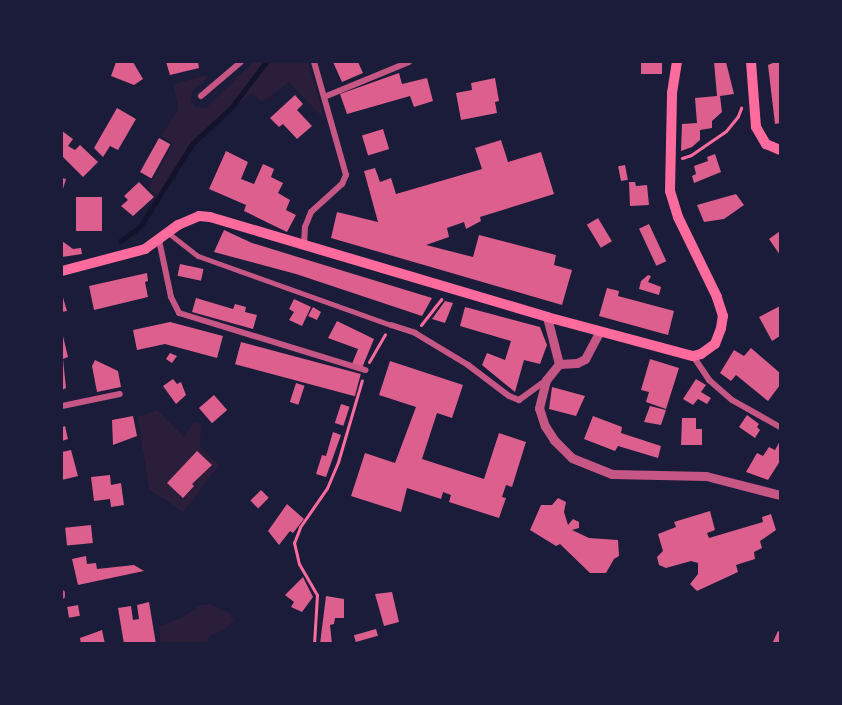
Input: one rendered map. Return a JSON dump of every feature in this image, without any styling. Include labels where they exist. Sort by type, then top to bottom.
[{"type":"main road","points":[[62,271],[145,249],[187,220],[199,216],[210,217],[236,222],[304,246],[547,317],[693,356],[715,344],[722,328],[723,316],[717,297],[678,217],[670,190],[672,93],[677,62]]},
{"type":"main road","points":[[751,62],[756,127],[766,144],[780,150]]},
{"type":"street","points":[[201,96],[241,62]]},
{"type":"street","points":[[304,246],[306,227],[311,212],[342,184],[346,175],[314,62]]},
{"type":"street","points":[[324,96],[409,62]]},
{"type":"street","points":[[163,236],[198,256],[415,333],[468,365],[509,396],[519,400],[546,380],[559,364],[577,363],[585,359],[600,331]]},
{"type":"street","points":[[163,236],[171,297],[179,313],[365,370]]},
{"type":"street","points":[[547,317],[559,364]]},
{"type":"street","points":[[693,356],[709,380],[732,400],[780,427]]},
{"type":"street","points":[[546,380],[539,408],[545,426],[564,451],[586,466],[631,476],[706,476],[780,495]]},
{"type":"street","points":[[62,406],[120,394]]},
{"type":"path","points":[[669,163],[691,155],[726,131],[738,116],[740,98]]},
{"type":"path","points":[[415,333],[450,288]]},
{"type":"path","points":[[314,644],[317,595],[299,564],[294,543],[300,527],[327,488],[338,462],[365,370],[391,325]]},
{"type":"shaded area","points":[[253,62],[308,62],[325,120],[289,82],[262,102],[252,93],[209,127],[180,164],[161,200],[149,187],[173,144],[161,136],[178,110],[174,84],[206,75],[208,78],[192,91],[191,101],[195,107],[206,108]]},
{"type":"shaded area","points":[[157,410],[184,437],[194,422],[201,425],[200,447],[219,465],[183,512],[149,489],[138,417]]},
{"type":"shaded area","points":[[210,604],[228,612],[234,619],[228,627],[210,636],[206,643],[161,643],[159,627],[183,617],[200,605]]},
{"type":"building","points":[[116,62],[133,62],[143,79],[134,85],[111,76]]},
{"type":"building","points":[[166,62],[198,62],[199,68],[170,75]]},
{"type":"building","points":[[333,62],[358,62],[363,73],[342,82]]},
{"type":"building","points":[[641,62],[662,62],[662,74],[641,74]]},
{"type":"building","points":[[714,62],[726,62],[734,94],[720,96],[722,112],[712,121],[712,128],[700,130],[700,140],[692,147],[681,151],[682,124],[697,123],[695,98],[717,96]]},
{"type":"building","points":[[780,62],[780,123],[775,124],[768,65]]},
{"type":"building","points":[[399,73],[402,84],[427,78],[433,101],[414,107],[410,96],[347,114],[340,94]]},
{"type":"building","points":[[495,78],[499,101],[495,102],[497,113],[461,120],[456,93],[472,90],[471,83]]},
{"type":"building","points":[[295,95],[303,104],[297,110],[312,126],[297,139],[283,124],[279,127],[270,118]]},
{"type":"building","points":[[117,108],[136,119],[118,150],[110,146],[103,157],[94,148]]},
{"type":"building","points":[[383,129],[389,149],[368,156],[362,135]]},
{"type":"building","points":[[62,131],[73,139],[68,146],[75,150],[80,145],[98,162],[83,177],[62,156]]},
{"type":"building","points":[[159,138],[170,144],[151,178],[140,172]]},
{"type":"building","points":[[501,140],[508,162],[541,152],[554,194],[480,217],[481,221],[466,229],[464,222],[447,228],[449,237],[426,245],[473,257],[479,235],[556,255],[554,265],[572,270],[562,305],[331,238],[337,212],[378,222],[364,171],[375,168],[380,182],[391,178],[396,194],[482,169],[475,148]]},
{"type":"building","points":[[226,151],[248,162],[241,179],[254,184],[263,164],[274,169],[271,177],[283,183],[278,193],[290,200],[286,210],[296,215],[287,232],[244,211],[246,205],[209,189]]},
{"type":"building","points":[[715,154],[721,172],[694,183],[692,176],[696,174],[694,166],[708,161],[707,157]]},
{"type":"building","points":[[625,165],[628,180],[621,181],[618,166]]},
{"type":"building","points":[[62,178],[66,179],[62,192]]},
{"type":"building","points":[[139,182],[154,197],[133,216],[121,206],[128,200],[124,196]]},
{"type":"building","points":[[629,182],[635,182],[636,186],[647,185],[649,205],[630,206]]},
{"type":"building","points":[[736,194],[744,205],[724,219],[704,222],[697,205]]},
{"type":"building","points":[[76,197],[102,197],[102,231],[76,231]]},
{"type":"building","points":[[598,218],[612,241],[601,248],[587,225]]},
{"type":"building","points":[[649,224],[666,261],[656,266],[639,229]]},
{"type":"building","points":[[224,230],[252,243],[432,298],[422,316],[296,274],[214,252]]},
{"type":"building","points":[[780,231],[780,255],[769,239]]},
{"type":"building","points":[[62,241],[73,249],[81,248],[82,254],[62,257]]},
{"type":"building","points":[[180,264],[203,269],[201,281],[178,276]]},
{"type":"building","points":[[147,273],[148,281],[145,282],[148,297],[94,310],[89,286]]},
{"type":"building","points":[[648,275],[651,276],[648,282],[661,287],[659,295],[639,289],[641,281]]},
{"type":"building","points":[[607,288],[619,291],[618,296],[674,311],[668,335],[599,316]]},
{"type":"building","points":[[62,294],[67,311],[62,312]]},
{"type":"building","points":[[196,298],[233,309],[235,304],[246,307],[245,312],[257,315],[253,329],[192,312]]},
{"type":"building","points":[[294,299],[311,307],[302,326],[289,320],[294,312],[289,309]]},
{"type":"building","points":[[445,301],[453,303],[445,323],[432,319]]},
{"type":"building","points":[[780,306],[780,336],[772,341],[759,317]]},
{"type":"building","points":[[313,307],[321,312],[317,320],[308,316]]},
{"type":"building","points":[[465,307],[540,327],[547,345],[540,364],[524,360],[515,392],[482,365],[487,353],[505,360],[511,341],[460,326]]},
{"type":"building","points":[[337,321],[374,339],[362,368],[352,364],[358,349],[328,338]]},
{"type":"building","points":[[170,322],[223,336],[217,358],[165,344],[137,350],[133,330]]},
{"type":"building","points":[[62,332],[68,357],[63,359],[66,388],[62,390]]},
{"type":"building","points":[[241,342],[361,374],[355,396],[235,364]]},
{"type":"building","points":[[751,348],[780,373],[780,385],[768,401],[736,375],[731,381],[720,373],[734,350],[744,356]]},
{"type":"building","points":[[170,353],[177,356],[172,363],[166,359]]},
{"type":"building","points":[[650,359],[679,368],[666,409],[646,402],[649,392],[641,390]]},
{"type":"building","points":[[95,360],[118,371],[121,387],[97,392],[92,366]]},
{"type":"building","points":[[390,361],[463,385],[452,418],[437,413],[422,459],[484,479],[499,433],[526,442],[512,487],[506,485],[502,497],[506,498],[499,518],[449,502],[451,495],[443,492],[441,499],[407,488],[401,512],[351,496],[365,453],[395,463],[416,407],[379,395]]},
{"type":"building","points":[[173,379],[177,384],[181,382],[186,395],[176,404],[163,386]]},
{"type":"building","points":[[696,379],[706,385],[701,392],[711,398],[707,404],[698,399],[693,405],[683,399]]},
{"type":"building","points":[[296,383],[305,386],[298,405],[290,402]]},
{"type":"building","points":[[552,387],[585,396],[576,416],[549,409]]},
{"type":"building","points":[[214,395],[227,410],[212,423],[199,408]]},
{"type":"building","points":[[341,404],[350,407],[343,426],[335,423]]},
{"type":"building","points":[[650,406],[666,410],[661,425],[644,422]]},
{"type":"building","points":[[747,415],[759,424],[757,427],[760,430],[755,438],[739,427]]},
{"type":"building","points":[[133,416],[137,436],[113,445],[112,420]]},
{"type":"building","points":[[593,416],[622,427],[621,433],[661,446],[658,458],[618,446],[615,451],[584,439]]},
{"type":"building","points":[[682,418],[696,418],[696,429],[702,429],[702,445],[681,445]]},
{"type":"building","points":[[65,426],[68,439],[62,441],[62,427]]},
{"type":"building","points":[[333,432],[341,435],[326,477],[316,474],[322,455],[326,456]]},
{"type":"building","points":[[780,441],[780,461],[768,480],[746,472],[757,453],[763,456],[769,447],[775,450]]},
{"type":"building","points":[[71,450],[78,476],[62,480],[62,452]]},
{"type":"building","points":[[197,451],[212,465],[192,484],[194,486],[183,498],[167,483]]},
{"type":"building","points":[[110,475],[111,485],[121,483],[124,505],[111,507],[110,499],[94,501],[91,477]]},
{"type":"building","points":[[261,490],[269,498],[258,508],[250,501]]},
{"type":"building","points":[[558,498],[566,502],[564,512],[568,525],[573,519],[579,522],[579,528],[572,530],[589,538],[618,540],[619,556],[614,559],[606,573],[590,573],[560,544],[556,546],[530,530],[541,505],[552,505]]},
{"type":"building","points":[[287,504],[304,519],[279,545],[268,531]]},
{"type":"building","points":[[710,511],[715,530],[707,533],[709,538],[763,522],[762,517],[771,514],[776,530],[760,541],[762,548],[754,552],[755,559],[736,565],[738,572],[697,591],[690,584],[698,574],[698,563],[691,561],[666,568],[659,565],[657,557],[663,551],[658,534],[676,527],[674,522]]},
{"type":"building","points":[[91,525],[93,543],[67,546],[65,528]]},
{"type":"building","points":[[86,556],[87,564],[96,563],[97,569],[134,565],[144,571],[78,585],[72,559]]},
{"type":"building","points":[[303,577],[313,597],[302,612],[291,607],[294,602],[285,595]]},
{"type":"building","points":[[392,592],[399,622],[384,626],[375,594]]},
{"type":"building","points":[[326,596],[344,599],[344,618],[335,618],[334,624],[330,625],[332,644],[320,644]]},
{"type":"building","points":[[149,602],[156,644],[124,644],[118,608],[131,606],[133,620],[139,619],[137,605]]},
{"type":"building","points":[[78,605],[80,616],[69,618],[67,607]]},
{"type":"building","points":[[376,629],[378,636],[356,642],[354,635]]},
{"type":"building","points":[[102,630],[105,644],[81,644],[80,638]]},
{"type":"building","points":[[778,631],[780,632],[780,644],[772,644]]},
{"type":"waterway","points":[[120,241],[140,227],[192,144],[231,108],[266,62]]}]
